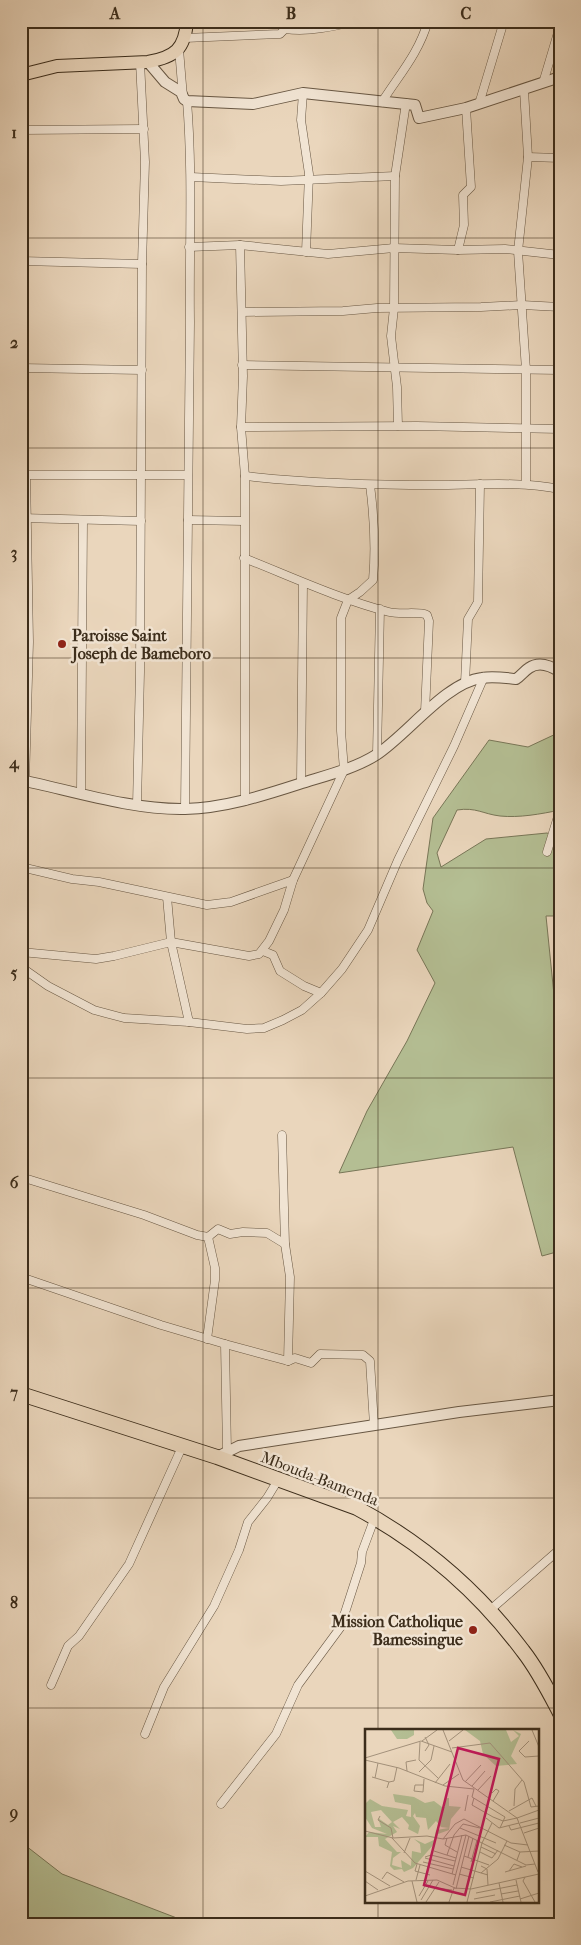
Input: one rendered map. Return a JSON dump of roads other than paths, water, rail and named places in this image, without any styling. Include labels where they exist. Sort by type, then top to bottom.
[{"type":"highway","name":"Mbouda-Bamenda","points":[[21,1394],[182,1446],[222,1454],[278,1480],[357,1508],[374,1517],[408,1538],[438,1562],[489,1611],[524,1651],[560,1713]]},
{"type":"main road","points":[[21,75],[57,66],[144,62],[170,56],[182,43],[187,21]]},
{"type":"street","points":[[185,809],[190,322],[188,247],[191,177],[182,43],[280,34],[284,29],[300,31],[334,27],[356,21]]},
{"type":"street","points":[[382,102],[415,54],[423,39],[428,21]]},
{"type":"street","points":[[479,104],[504,21]]},
{"type":"street","points":[[543,83],[560,26]]},
{"type":"street","points":[[144,62],[165,82],[181,92],[185,100]]},
{"type":"street","points":[[137,805],[142,264],[145,162],[144,62]]},
{"type":"street","points":[[185,100],[253,104],[303,94],[406,103],[415,105],[419,118],[466,108],[560,77]]},
{"type":"street","points":[[524,90],[528,158],[518,251],[526,370],[526,484]]},
{"type":"street","points":[[303,94],[301,120],[308,180],[306,252]]},
{"type":"street","points":[[398,426],[397,387],[391,336],[394,308],[395,176],[406,103]]},
{"type":"street","points":[[458,250],[464,225],[463,195],[471,187],[466,108]]},
{"type":"street","points":[[21,130],[144,129]]},
{"type":"street","points":[[528,158],[560,158]]},
{"type":"street","points":[[191,177],[281,181],[395,176]]},
{"type":"street","points":[[188,247],[240,245],[328,254],[394,248],[505,249],[560,255]]},
{"type":"street","points":[[240,245],[242,312],[241,427],[245,476],[245,800]]},
{"type":"street","points":[[21,261],[142,264]]},
{"type":"street","points":[[242,312],[343,311],[522,305],[560,307]]},
{"type":"street","points":[[242,365],[560,370]]},
{"type":"street","points":[[21,368],[142,370]]},
{"type":"street","points":[[241,427],[398,426],[560,429]]},
{"type":"street","points":[[188,475],[24,475],[29,642],[23,781],[137,805],[185,809],[245,800],[344,770],[376,754],[425,712],[465,682],[484,677],[516,679],[529,668],[539,664],[552,667],[560,672]]},
{"type":"street","points":[[245,476],[317,483],[370,485],[526,484],[560,489]]},
{"type":"street","points":[[465,682],[468,618],[478,602],[480,484]]},
{"type":"street","points":[[21,952],[57,957],[96,959],[171,942],[244,956],[254,956],[263,951],[284,910],[293,880],[344,770],[341,732],[340,618],[348,600],[373,580],[375,558],[374,518],[370,485]]},
{"type":"street","points":[[25,518],[141,521]]},
{"type":"street","points":[[81,793],[83,520]]},
{"type":"street","points":[[188,520],[244,521]]},
{"type":"street","points":[[244,558],[348,600],[403,614],[425,614],[428,617],[425,712]]},
{"type":"street","points":[[301,783],[303,583]]},
{"type":"street","points":[[376,754],[380,609]]},
{"type":"street","points":[[21,967],[48,986],[104,1014],[124,1018],[189,1022],[247,1029],[264,1028],[302,1010],[321,993],[342,969],[368,930],[398,860],[454,746],[484,677]]},
{"type":"street","points":[[547,852],[560,810]]},
{"type":"street","points":[[21,867],[200,904],[222,904],[293,880]]},
{"type":"street","points":[[167,897],[171,942],[189,1022]]},
{"type":"street","points":[[263,951],[273,955],[280,971],[304,986],[321,993]]},
{"type":"street","points":[[282,1135],[285,1244],[290,1277],[288,1361]]},
{"type":"street","points":[[21,1177],[208,1237]]},
{"type":"street","points":[[208,1237],[218,1228],[230,1234],[243,1232],[267,1233],[285,1244]]},
{"type":"street","points":[[207,1339],[215,1274],[208,1237]]},
{"type":"street","points":[[21,1278],[207,1339],[288,1361],[295,1358],[311,1363],[320,1354],[363,1354],[370,1361],[374,1425]]},
{"type":"street","points":[[225,1344],[222,1454],[239,1446],[459,1412],[560,1400]]},
{"type":"street","points":[[51,1685],[68,1646],[79,1636],[128,1564],[182,1446]]},
{"type":"street","points":[[145,1734],[164,1687],[214,1606],[239,1550],[248,1522],[267,1498],[278,1480]]},
{"type":"street","points":[[221,1804],[276,1734],[298,1685],[340,1628],[374,1517]]},
{"type":"street","points":[[489,1611],[560,1549]]},
{"type":"place","name":"Paroisse Saint Joseph de Bameboro","points":[[62,644]]},
{"type":"place","name":"Mission Catholique Bamessingue","points":[[473,1630]]}]
